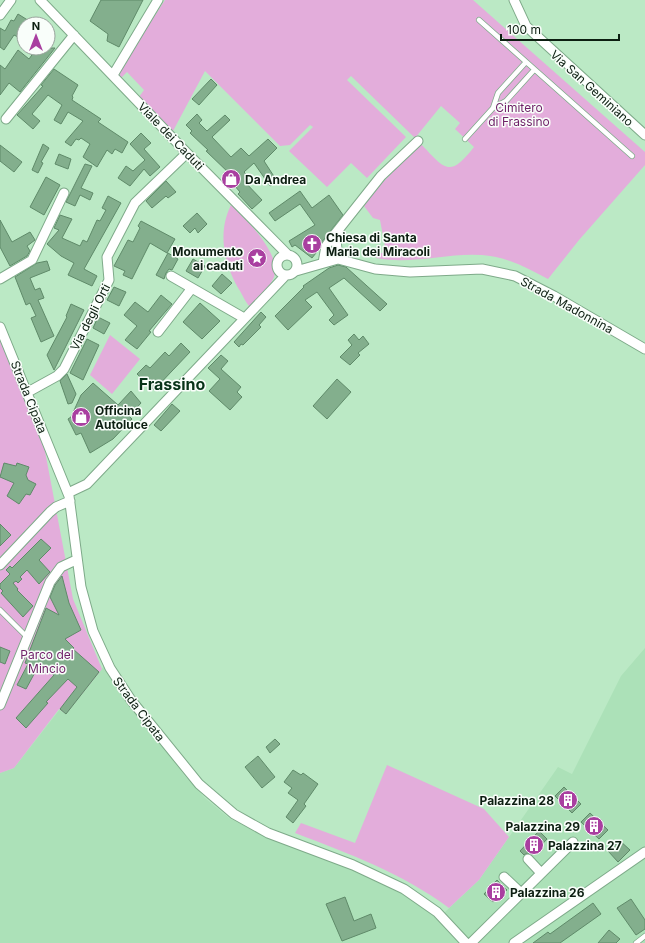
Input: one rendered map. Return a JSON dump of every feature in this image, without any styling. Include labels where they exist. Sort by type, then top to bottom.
[{"type":"street","points":[[0,15],[11,0]]},
{"type":"street","name":"Viale dei Caduti","points":[[40,0],[269,238],[296,261]]},
{"type":"street","points":[[113,75],[158,0]]},
{"type":"street","name":"Via San Geminiano","points":[[514,0],[526,26],[645,135]]},
{"type":"street","points":[[6,119],[74,35]]},
{"type":"street","points":[[323,263],[326,246],[381,176],[418,141]]},
{"type":"street","name":"Via degli Orti","points":[[28,392],[57,376],[64,369],[109,280],[107,257],[135,203],[187,154]]},
{"type":"street","points":[[0,279],[32,260],[64,193]]},
{"type":"street","points":[[281,270],[296,271],[338,259],[336,239],[340,229]]},
{"type":"street","name":"Viale dei Caduti","points":[[269,238],[281,270]]},
{"type":"street","points":[[0,565],[50,512],[86,484],[274,287],[281,270],[280,258],[288,255]]},
{"type":"street","name":"Strada Madonnina","points":[[338,259],[366,266],[410,272],[482,269],[515,276],[554,296],[645,349]]},
{"type":"street","points":[[296,271],[296,261],[313,266]]},
{"type":"street","points":[[172,276],[244,318]]},
{"type":"street","points":[[158,332],[192,288]]},
{"type":"street","name":"Strada Cipata","points":[[0,327],[28,392],[69,497],[76,560],[89,620],[110,668],[131,700],[176,758],[211,796],[234,814],[258,828],[353,865],[404,889],[437,912],[466,943]]},
{"type":"street","points":[[0,705],[53,576],[62,567],[76,560]]},
{"type":"street","points":[[471,943],[573,842]]},
{"type":"street","points":[[514,943],[645,852]]},
{"type":"street","points":[[528,859],[541,873]]},
{"type":"street","points":[[504,876],[521,893]]},
{"type":"lane","points":[[479,20],[632,156]]},
{"type":"lane","points":[[493,108],[498,93],[526,62]]},
{"type":"lane","points":[[465,139],[493,108],[506,101],[534,70]]},
{"type":"lane","points":[[0,610],[27,637]]},
{"type":"lane","points":[[636,943],[645,936]]},
{"type":"shaded area","points":[[645,648],[645,943],[468,943],[444,913],[479,880],[558,767],[572,774],[621,676]]},
{"type":"shaded area","points":[[104,666],[184,775],[205,798],[229,818],[263,835],[351,867],[402,894],[422,905],[463,943],[0,943],[0,773],[14,768],[60,709],[66,714]]},
{"type":"green space","name":"Cimitero di Frassino","points":[[165,0],[473,0],[645,152],[645,165],[579,240],[548,279],[510,261],[481,255],[407,260],[376,258],[377,254],[386,252],[380,220],[373,218],[364,206],[369,197],[420,143],[441,164],[447,167],[453,167],[459,164],[474,147],[455,129],[460,123],[441,106],[415,138],[351,76],[347,80],[406,137],[367,178],[351,163],[327,187],[289,151],[313,127],[310,125],[290,145],[280,146],[205,71],[173,131],[139,97],[144,90],[127,72],[121,78],[117,74]]},
{"type":"green space","points":[[231,205],[253,228],[268,248],[273,258],[275,268],[274,277],[264,293],[250,307],[234,281],[226,260],[223,238],[224,227]]},
{"type":"green space","name":"Parco del Mincio","points":[[0,327],[44,446],[73,599],[102,669],[66,714],[59,709],[14,768],[0,773]]},
{"type":"green space","points":[[110,335],[140,359],[112,394],[90,375]]},
{"type":"green space","points":[[387,765],[484,809],[509,837],[479,880],[449,908],[413,884],[394,874],[295,833],[301,823],[355,843]]},
{"type":"building","points":[[101,0],[143,0],[119,47],[107,41],[108,34],[90,21]]},
{"type":"building","points":[[16,18],[16,36],[14,35],[4,50],[0,47],[0,28],[5,31],[11,20],[14,21]]},
{"type":"building","points":[[16,53],[16,56],[25,56],[29,59],[31,56],[49,56],[20,92],[9,83],[0,95],[0,65],[5,69]]},
{"type":"building","points":[[54,69],[78,85],[72,96],[72,100],[101,119],[98,122],[128,142],[122,153],[115,149],[112,154],[107,150],[97,167],[83,157],[90,144],[81,138],[79,140],[76,139],[71,146],[65,142],[83,121],[68,112],[61,124],[54,120],[62,105],[48,95],[32,114],[40,121],[33,129],[17,115],[43,86],[41,85]]},
{"type":"building","points":[[211,79],[217,85],[199,105],[192,99]]},
{"type":"building","points":[[197,114],[202,120],[199,123],[207,131],[225,115],[230,120],[212,137],[231,157],[241,148],[249,156],[268,139],[277,148],[264,161],[277,181],[270,186],[254,163],[244,172],[249,177],[244,181],[262,200],[252,209],[238,194],[240,192],[228,178],[231,175],[190,133],[192,131],[186,125]]},
{"type":"building","points":[[141,133],[151,143],[144,149],[160,167],[150,176],[144,169],[130,186],[118,178],[126,166],[133,171],[145,160],[130,144]]},
{"type":"building","points":[[43,144],[49,148],[41,162],[43,163],[38,173],[32,170]]},
{"type":"building","points":[[0,145],[22,162],[14,172],[0,161]]},
{"type":"building","points":[[59,154],[71,159],[68,169],[55,164]]},
{"type":"building","points":[[85,164],[92,166],[81,188],[93,193],[90,200],[80,195],[75,206],[66,202]]},
{"type":"building","points":[[46,177],[60,185],[44,215],[30,207]]},
{"type":"building","points":[[166,181],[176,192],[168,198],[166,196],[152,208],[146,201]]},
{"type":"building","points":[[300,191],[312,208],[329,195],[343,215],[321,243],[320,248],[312,258],[295,245],[292,247],[289,241],[315,225],[300,204],[275,221],[269,213]]},
{"type":"building","points":[[108,196],[121,203],[84,269],[97,276],[92,286],[68,275],[74,263],[61,256],[47,244],[59,230],[54,228],[60,215],[72,219],[62,238],[80,246],[83,240],[87,242],[97,220],[100,221],[106,210],[102,208]]},
{"type":"building","points":[[197,213],[207,224],[198,233],[195,228],[190,233],[183,226]]},
{"type":"building","points":[[0,220],[12,242],[30,232],[35,240],[27,246],[30,251],[27,256],[10,266],[0,247]]},
{"type":"building","points":[[141,221],[175,239],[167,253],[150,243],[132,279],[123,275],[125,271],[114,266],[128,240],[133,242],[140,228],[138,226]]},
{"type":"building","points":[[168,253],[178,259],[172,270],[169,269],[166,273],[164,279],[156,275]]},
{"type":"building","points":[[193,259],[205,266],[198,278],[186,271]]},
{"type":"building","points":[[47,261],[50,270],[30,278],[35,290],[40,288],[44,298],[38,300],[54,336],[41,342],[31,318],[36,316],[30,303],[26,305],[15,277],[37,263]]},
{"type":"building","points":[[338,265],[346,267],[387,304],[380,311],[344,278],[329,288],[348,315],[334,325],[329,320],[334,315],[317,292],[305,300],[312,307],[288,330],[275,316],[304,287],[303,286],[329,268]]},
{"type":"building","points":[[222,274],[232,283],[221,294],[212,286]]},
{"type":"building","points":[[114,287],[126,292],[119,306],[107,300]]},
{"type":"building","points":[[161,295],[172,304],[149,331],[151,332],[137,349],[125,340],[137,326],[124,315],[135,302],[148,312]]},
{"type":"building","points":[[200,303],[220,321],[202,339],[183,322]]},
{"type":"building","points":[[71,304],[84,310],[54,370],[47,355],[67,317],[66,316]]},
{"type":"building","points":[[261,312],[266,317],[259,325],[261,327],[243,345],[241,344],[239,347],[234,342]]},
{"type":"building","points":[[98,317],[110,323],[104,334],[93,328]]},
{"type":"building","points":[[354,334],[359,340],[363,336],[369,344],[358,353],[360,355],[350,365],[340,357],[352,345],[348,340]]},
{"type":"building","points":[[87,339],[99,345],[83,380],[70,373]]},
{"type":"building","points":[[181,343],[190,352],[154,390],[137,374],[146,365],[150,368],[165,352],[169,356]]},
{"type":"building","points":[[221,355],[228,361],[221,369],[241,387],[237,392],[242,397],[230,410],[209,391],[220,379],[208,368]]},
{"type":"building","points":[[67,374],[76,394],[72,403],[68,404],[60,381]]},
{"type":"building","points":[[337,379],[351,392],[327,419],[313,406]]},
{"type":"building","points":[[93,383],[118,405],[131,391],[141,403],[129,416],[132,419],[113,439],[90,453],[81,433],[76,435],[68,419],[71,417],[81,395]]},
{"type":"building","points":[[172,404],[180,411],[161,431],[154,425]]},
{"type":"building","points":[[4,463],[16,466],[17,463],[29,467],[26,475],[28,480],[36,484],[30,495],[26,494],[19,504],[7,496],[14,483],[0,477]]},
{"type":"building","points":[[0,524],[11,535],[0,546]]},
{"type":"building","points":[[41,539],[51,548],[39,560],[50,572],[39,584],[27,570],[20,577],[22,579],[18,583],[16,581],[13,583],[18,589],[17,590],[33,606],[23,617],[1,593],[3,591],[0,588],[0,584],[10,574],[6,570],[10,566],[12,568]]},
{"type":"building","points":[[62,576],[69,603],[81,630],[65,639],[74,648],[73,649],[99,672],[66,714],[60,709],[77,687],[68,679],[46,702],[48,703],[26,728],[16,718],[54,675],[39,665],[26,689],[17,685],[28,664],[25,663],[46,608],[59,615],[50,597],[55,585]]},
{"type":"building","points":[[0,647],[10,651],[5,664],[0,662]]},
{"type":"building","points":[[275,739],[280,744],[270,753],[266,747]]},
{"type":"building","points":[[258,756],[275,777],[262,788],[245,767]]},
{"type":"building","points":[[293,770],[301,775],[303,773],[318,784],[304,804],[306,806],[293,823],[286,817],[298,800],[288,793],[292,788],[284,782]]},
{"type":"building","name":"Palazzina 28","points":[[564,787],[581,804],[572,813],[555,796]]},
{"type":"building","name":"Palazzina 29","points":[[590,813],[608,830],[599,839],[581,822]]},
{"type":"building","name":"Palazzina 27","points":[[539,831],[547,839],[532,855],[527,853],[524,855],[520,851]]},
{"type":"building","points":[[619,840],[630,850],[618,862],[608,851]]},
{"type":"building","name":"Palazzina 26","points":[[497,880],[507,890],[493,902],[484,894]]},
{"type":"building","points":[[345,897],[354,921],[371,914],[376,928],[342,941],[326,904]]},
{"type":"building","points":[[631,899],[645,920],[645,929],[636,935],[617,908]]},
{"type":"building","points":[[593,903],[601,914],[560,943],[533,943],[548,932],[550,934]]},
{"type":"building","points":[[609,930],[620,939],[616,943],[598,943]]},
{"type":"place","name":"Da Andrea","points":[[231,179]]},
{"type":"place","name":"Chiesa di Santa Maria dei Miracoli","points":[[312,244]]},
{"type":"place","name":"Monumento ai caduti","points":[[257,258]]},
{"type":"place","name":"Officina Autoluce","points":[[81,417]]},
{"type":"place","name":"Palazzina 28","points":[[568,800]]},
{"type":"place","name":"Palazzina 29","points":[[594,826]]},
{"type":"place","name":"Palazzina 27","points":[[534,845]]},
{"type":"place","name":"Palazzina 26","points":[[496,892]]},
{"type":"district","name":"Frassino","points":[[172,384]]}]
